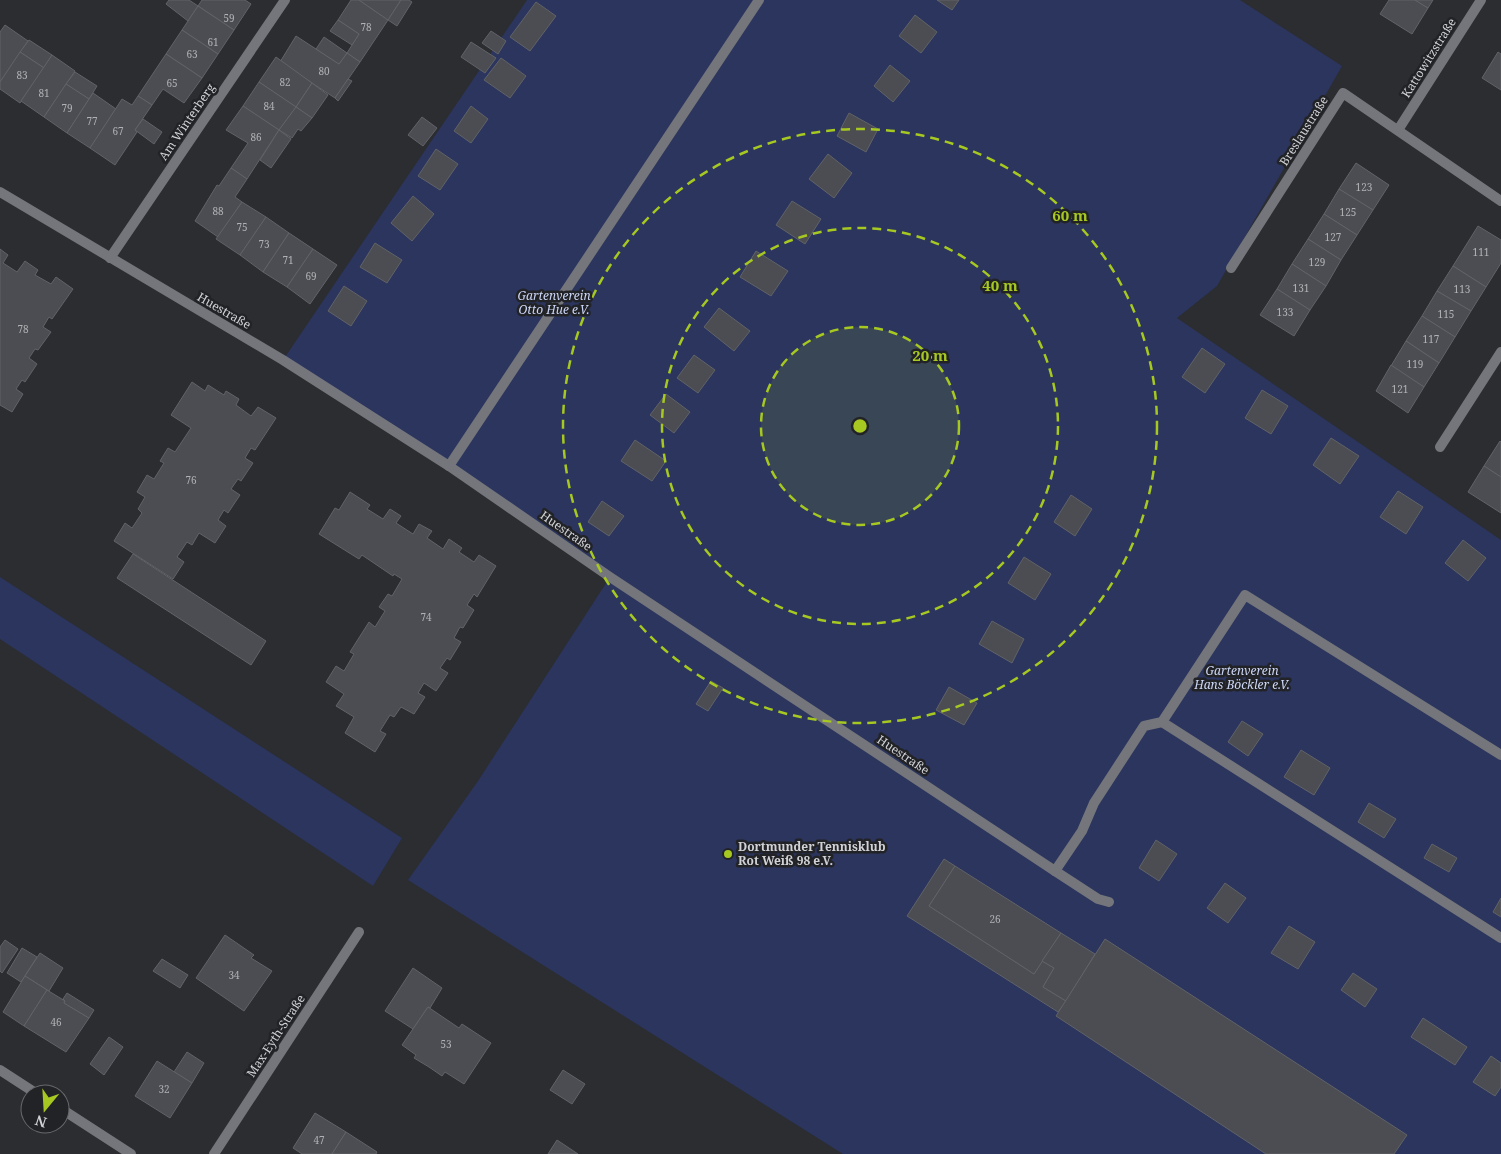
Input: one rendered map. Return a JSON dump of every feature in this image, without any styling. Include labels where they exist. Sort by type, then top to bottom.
[{"type":"street","name":"Am Winterberg","points":[[110,258],[285,0]]},
{"type":"street","points":[[449,466],[759,0]]},
{"type":"street","name":"Kattowitzstraße","points":[[1398,130],[1481,0]]},
{"type":"street","name":"Breslaustraße","points":[[1231,268],[1343,93],[1501,200]]},
{"type":"street","name":"Huestraße","points":[[0,192],[282,360],[449,466],[610,577],[1055,871],[1098,899],[1109,902]]},
{"type":"street","points":[[1440,447],[1501,352]]},
{"type":"street","points":[[1055,871],[1082,831],[1094,803],[1144,726],[1162,722],[1246,596],[1501,755]]},
{"type":"street","points":[[1162,722],[1501,938]]},
{"type":"street","name":"Max-Eyth-Straße","points":[[214,1154],[359,932]]},
{"type":"street","points":[[0,1070],[22,1084]]},
{"type":"street","points":[[70,1114],[131,1154]]},
{"type":"green space","points":[[527,0],[1240,0],[1342,66],[1217,286],[1177,318],[1501,540],[1501,1154],[843,1154],[408,880],[478,781],[610,577],[283,360]]},
{"type":"green space","points":[[0,577],[402,838],[373,886],[0,639]]},
{"type":"building","points":[[169,0],[189,0],[198,6],[188,21],[166,4]]},
{"type":"building","points":[[202,0],[245,0],[251,4],[234,30],[198,6]]},
{"type":"building","points":[[351,0],[359,0],[388,20],[360,62],[347,53],[359,34],[338,20]]},
{"type":"building","points":[[359,0],[401,0],[388,20]]},
{"type":"building","points":[[401,0],[412,2],[397,26],[388,20]]},
{"type":"building","points":[[937,0],[959,0],[952,10]]},
{"type":"building","points":[[1389,0],[1415,0],[1428,8],[1412,34],[1380,14]]},
{"type":"building","points":[[1415,0],[1433,0],[1428,8]]},
{"type":"building","points":[[536,2],[556,16],[530,51],[510,37]]},
{"type":"building","points":[[198,6],[234,30],[218,54],[182,30]]},
{"type":"building","points":[[915,15],[937,32],[921,53],[899,36]]},
{"type":"building","points":[[338,20],[359,34],[352,45],[330,31]]},
{"type":"building","points":[[5,25],[28,41],[0,82],[0,32]]},
{"type":"building","points":[[182,30],[218,54],[202,78],[166,54]]},
{"type":"building","points":[[491,31],[506,41],[498,54],[482,43]]},
{"type":"building","points":[[296,36],[339,64],[347,53],[360,62],[335,98],[280,62]]},
{"type":"building","points":[[324,37],[347,53],[339,64],[316,49]]},
{"type":"building","points":[[29,40],[52,55],[44,68],[20,52]]},
{"type":"building","points":[[471,42],[496,58],[485,73],[461,57]]},
{"type":"building","points":[[20,52],[44,68],[20,103],[0,89],[0,82]]},
{"type":"building","points":[[1498,52],[1501,54],[1501,90],[1482,78]]},
{"type":"building","points":[[166,54],[202,78],[184,103],[163,89],[152,105],[138,96]]},
{"type":"building","points":[[52,55],[75,71],[44,117],[21,101]]},
{"type":"building","points":[[276,57],[312,83],[296,107],[259,82]]},
{"type":"building","points":[[501,58],[526,76],[510,98],[484,80]]},
{"type":"building","points":[[890,65],[910,81],[893,102],[874,86]]},
{"type":"building","points":[[75,72],[97,86],[89,99],[66,84]]},
{"type":"building","points":[[348,79],[352,81],[338,101],[335,98]]},
{"type":"building","points":[[259,82],[296,107],[279,130],[243,106]]},
{"type":"building","points":[[312,83],[328,95],[312,118],[296,107]]},
{"type":"building","points":[[66,84],[89,99],[67,133],[44,117]]},
{"type":"building","points":[[93,93],[116,109],[90,148],[67,133]]},
{"type":"building","points":[[138,96],[152,105],[115,165],[90,148],[122,99],[132,105]]},
{"type":"building","points":[[243,106],[279,130],[247,179],[231,168],[248,143],[226,130]]},
{"type":"building","points":[[471,106],[488,119],[471,143],[454,131]]},
{"type":"building","points":[[296,107],[312,118],[301,131],[298,129],[292,138],[279,130]]},
{"type":"building","points":[[849,113],[878,129],[866,152],[837,136]]},
{"type":"building","points":[[422,117],[437,128],[423,146],[408,135]]},
{"type":"building","points":[[143,119],[162,132],[154,144],[135,130]]},
{"type":"building","points":[[279,130],[291,139],[271,168],[260,160]]},
{"type":"building","points":[[436,149],[458,164],[440,190],[418,176]]},
{"type":"building","points":[[828,154],[852,173],[834,198],[809,179]]},
{"type":"building","points":[[1356,163],[1389,185],[1373,210],[1339,189]]},
{"type":"building","points":[[231,168],[247,179],[235,197],[242,202],[218,237],[195,221],[217,185],[219,186]]},
{"type":"building","points":[[1339,189],[1373,210],[1357,235],[1324,214]]},
{"type":"building","points":[[413,196],[434,214],[412,241],[391,223]]},
{"type":"building","points":[[792,201],[821,219],[805,244],[776,225]]},
{"type":"building","points":[[242,202],[266,217],[240,255],[216,239]]},
{"type":"building","points":[[1324,214],[1357,235],[1341,260],[1308,239]]},
{"type":"building","points":[[266,217],[289,233],[263,272],[240,255]]},
{"type":"building","points":[[1478,226],[1501,240],[1501,263],[1486,287],[1453,266]]},
{"type":"building","points":[[289,233],[313,249],[287,287],[263,272]]},
{"type":"building","points":[[1308,239],[1341,260],[1326,286],[1292,264]]},
{"type":"building","points":[[375,243],[402,260],[387,283],[360,267]]},
{"type":"building","points":[[0,249],[8,255],[3,263],[17,272],[25,261],[38,270],[35,275],[51,284],[56,277],[73,289],[52,319],[49,317],[43,327],[51,332],[38,350],[35,349],[29,358],[37,364],[25,382],[22,380],[16,389],[23,394],[12,412],[0,405]]},
{"type":"building","points":[[313,249],[337,265],[310,304],[287,287]]},
{"type":"building","points":[[756,251],[788,271],[771,296],[740,277]]},
{"type":"building","points":[[1292,264],[1326,286],[1310,310],[1277,289]]},
{"type":"building","points":[[1453,266],[1486,287],[1471,311],[1437,291]]},
{"type":"building","points":[[344,286],[367,301],[351,326],[328,311]]},
{"type":"building","points":[[1277,289],[1310,310],[1294,336],[1260,315]]},
{"type":"building","points":[[1437,291],[1471,311],[1455,337],[1422,316]]},
{"type":"building","points":[[719,308],[750,331],[734,351],[704,327]]},
{"type":"building","points":[[1422,316],[1455,337],[1439,363],[1406,341]]},
{"type":"building","points":[[1406,341],[1439,363],[1424,387],[1391,366]]},
{"type":"building","points":[[1202,348],[1225,364],[1205,393],[1182,377]]},
{"type":"building","points":[[694,355],[715,370],[698,393],[677,378]]},
{"type":"building","points":[[1391,365],[1424,387],[1408,413],[1376,391]]},
{"type":"building","points":[[192,382],[205,391],[208,385],[224,395],[226,391],[239,399],[236,405],[251,416],[258,407],[276,418],[255,450],[251,448],[245,458],[253,463],[241,481],[238,479],[231,489],[240,495],[228,513],[224,510],[218,520],[226,526],[215,543],[199,533],[192,545],[187,542],[177,557],[184,562],[173,579],[114,541],[125,523],[132,528],[142,513],[138,509],[145,497],[137,492],[147,475],[154,479],[164,463],[160,461],[168,448],[175,452],[191,428],[171,415]]},
{"type":"building","points":[[1262,390],[1288,406],[1271,434],[1245,418]]},
{"type":"building","points":[[666,394],[690,412],[674,433],[650,415]]},
{"type":"building","points":[[1331,438],[1359,456],[1340,484],[1313,465]]},
{"type":"building","points":[[635,440],[666,461],[652,481],[621,461]]},
{"type":"building","points":[[1501,442],[1501,477],[1484,466]]},
{"type":"building","points":[[1484,466],[1501,477],[1501,513],[1468,492]]},
{"type":"building","points":[[1398,491],[1423,507],[1406,534],[1380,517]]},
{"type":"building","points":[[350,492],[370,505],[367,509],[383,519],[390,509],[401,516],[396,523],[413,534],[419,524],[432,531],[427,538],[443,549],[449,539],[462,548],[459,552],[474,562],[479,555],[496,566],[477,597],[474,594],[467,605],[474,610],[463,628],[460,627],[454,638],[461,642],[450,660],[447,658],[440,668],[448,673],[436,691],[424,683],[418,693],[425,697],[414,714],[401,707],[394,717],[390,715],[380,731],[386,734],[375,752],[345,733],[354,717],[336,706],[344,694],[326,682],[336,666],[344,671],[354,654],[350,652],[369,622],[375,627],[385,611],[379,607],[388,594],[392,596],[402,579],[394,574],[393,576],[362,555],[359,559],[319,534],[335,508],[339,510]]},
{"type":"building","points":[[1071,495],[1092,509],[1075,536],[1054,522]]},
{"type":"building","points":[[602,501],[624,516],[609,536],[588,522]]},
{"type":"building","points":[[1463,540],[1486,558],[1468,581],[1445,563]]},
{"type":"building","points":[[133,554],[266,641],[251,665],[117,578]]},
{"type":"building","points":[[1024,557],[1051,574],[1035,600],[1008,583]]},
{"type":"building","points":[[992,621],[1024,639],[1012,663],[979,644]]},
{"type":"building","points":[[711,681],[723,688],[708,711],[696,704]]},
{"type":"building","points":[[949,687],[977,703],[964,725],[936,710]]},
{"type":"building","points":[[1242,721],[1263,734],[1248,756],[1228,742]]},
{"type":"building","points":[[1301,750],[1330,768],[1314,795],[1284,777]]},
{"type":"building","points":[[1369,803],[1396,819],[1384,838],[1358,822]]},
{"type":"building","points":[[1156,840],[1177,854],[1159,881],[1139,868]]},
{"type":"building","points":[[1432,844],[1457,858],[1449,872],[1424,858]]},
{"type":"building","points":[[944,859],[955,866],[929,906],[1034,974],[1042,961],[1054,968],[1043,987],[1066,1001],[1058,1012],[907,916]]},
{"type":"building","points":[[955,866],[1061,933],[1034,974],[929,906]]},
{"type":"building","points":[[1225,883],[1246,898],[1228,923],[1207,908]]},
{"type":"building","points":[[1501,898],[1501,917],[1493,912]]},
{"type":"building","points":[[1289,926],[1315,942],[1298,969],[1271,953]]},
{"type":"building","points":[[1061,933],[1095,954],[1066,1001],[1043,987],[1054,968],[1042,961]]},
{"type":"building","points":[[225,935],[254,955],[251,958],[272,971],[244,1011],[196,978]]},
{"type":"building","points":[[1105,939],[1407,1135],[1394,1154],[1266,1154],[1056,1016]]},
{"type":"building","points":[[5,940],[18,949],[2,973],[0,971],[0,947]]},
{"type":"building","points":[[22,948],[37,957],[21,982],[7,973]]},
{"type":"building","points":[[40,953],[63,968],[49,991],[25,976]]},
{"type":"building","points":[[162,959],[188,975],[180,988],[153,971]]},
{"type":"building","points":[[413,968],[442,988],[430,1008],[428,1007],[413,1029],[385,1011]]},
{"type":"building","points":[[1353,973],[1377,989],[1365,1007],[1341,990]]},
{"type":"building","points":[[25,976],[47,990],[24,1026],[3,1012]]},
{"type":"building","points":[[47,990],[89,1018],[66,1052],[24,1026]]},
{"type":"building","points":[[67,993],[94,1010],[89,1018],[64,1003],[63,999]]},
{"type":"building","points":[[428,1007],[459,1028],[462,1024],[491,1043],[464,1084],[445,1072],[442,1076],[414,1058],[416,1055],[402,1045]]},
{"type":"building","points":[[1423,1018],[1467,1047],[1455,1065],[1411,1037]]},
{"type":"building","points":[[109,1037],[123,1047],[104,1075],[90,1064]]},
{"type":"building","points":[[187,1052],[204,1063],[192,1083],[174,1072]]},
{"type":"building","points":[[1491,1056],[1501,1063],[1501,1087],[1495,1096],[1473,1082]]},
{"type":"building","points":[[157,1061],[192,1083],[170,1118],[135,1096]]},
{"type":"building","points":[[563,1070],[585,1084],[572,1104],[550,1090]]},
{"type":"building","points":[[315,1113],[346,1132],[332,1154],[302,1154],[293,1148]]},
{"type":"building","points":[[346,1132],[377,1152],[376,1154],[332,1154]]},
{"type":"building","points":[[557,1140],[578,1154],[548,1154]]},
{"type":"place","name":"Dortmunder Tennisklub Rot Weiß 98 e.V.","points":[[728,854]]},
{"type":"park label","name":"Gartenverein Otto Hue e.V.","points":[[554,303]]},
{"type":"park label","name":"Gartenverein Hans Böckler e.V.","points":[[1242,678]]}]
